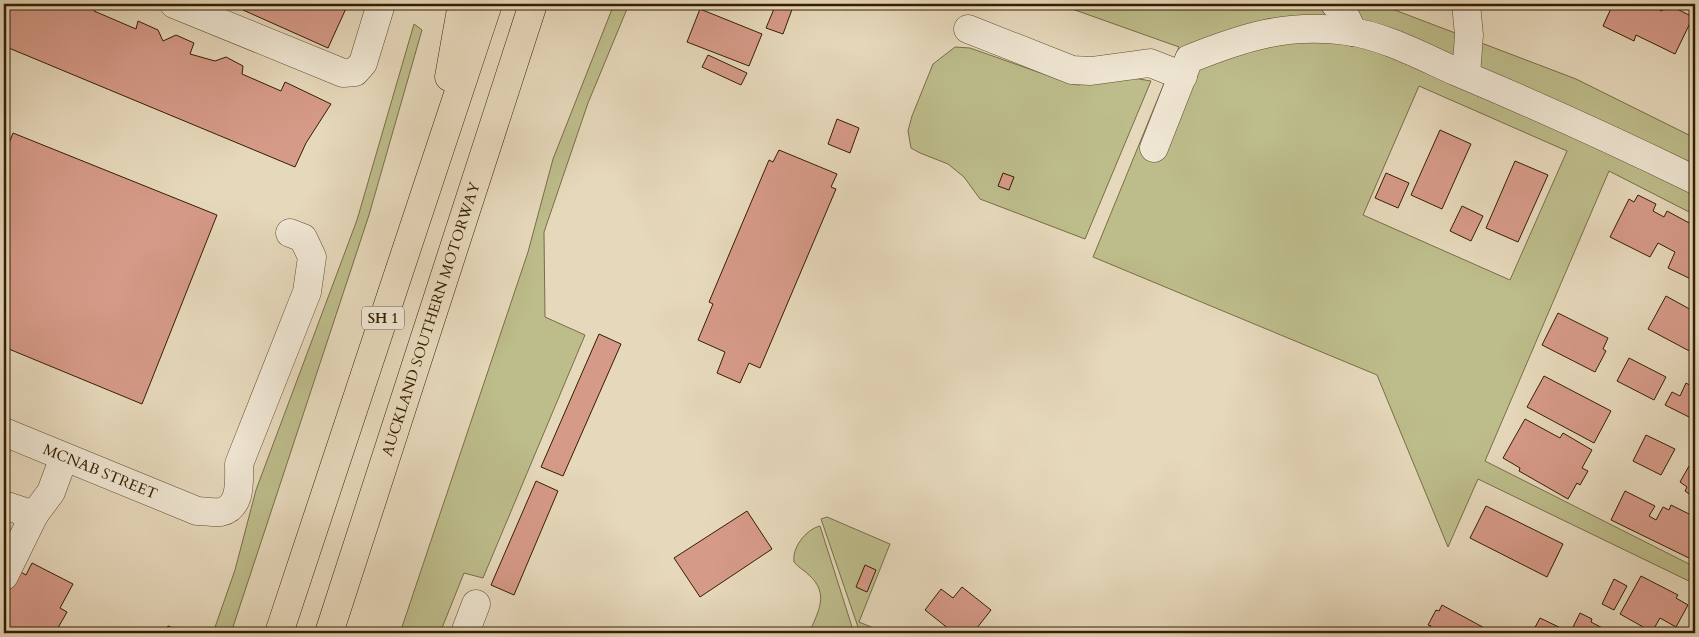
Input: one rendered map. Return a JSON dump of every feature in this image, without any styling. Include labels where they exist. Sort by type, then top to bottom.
[{"type":"highway","points":[[435,160],[462,4]]},
{"type":"highway","name":"SH 1","points":[[279,633],[488,4]]},
{"type":"highway","name":"AUCKLAND SOUTHERN MOTORWAY","points":[[329,633],[533,4]]},
{"type":"street","points":[[191,7],[343,74],[355,72],[363,63],[381,4]]},
{"type":"street","points":[[1335,4],[1342,9],[1353,32]]},
{"type":"street","points":[[1466,4],[1469,35],[1466,75]]},
{"type":"street","points":[[968,29],[1072,70],[1091,71],[1150,63],[1183,76]]},
{"type":"street","points":[[1154,148],[1189,59],[1254,35],[1290,30],[1353,32],[1374,37],[1466,75],[1695,180]]},
{"type":"street","name":"MCNAB STREET","points":[[4,432],[198,511],[222,512],[233,504],[239,492],[240,464],[307,292],[312,258],[303,238],[290,233]]},
{"type":"street","points":[[4,576],[34,515],[51,492],[64,457]]},
{"type":"street","points":[[4,505],[34,515]]},
{"type":"street","points":[[465,633],[476,604]]},
{"type":"shaded area","points":[[614,4],[629,4],[588,103],[544,232],[545,317],[585,335],[483,578],[464,573],[440,633],[400,633],[528,252],[553,159]]},
{"type":"shaded area","points":[[1058,4],[1379,4],[1576,79],[1695,138],[1695,215],[1609,171],[1485,461],[1695,567],[1695,584],[1478,479],[1448,547],[1377,375],[1093,257],[1179,47]],"holes":[[[1419,86],[1567,151],[1510,280],[1363,215]]]},
{"type":"shaded area","points":[[414,24],[422,30],[369,215],[231,633],[213,633],[235,570],[256,490],[357,220]]},
{"type":"shaded area","points":[[955,47],[970,48],[1078,85],[1133,78],[1151,81],[1085,239],[980,199],[964,177],[948,164],[911,148],[908,131],[933,64]]},
{"type":"shaded area","points":[[827,517],[890,544],[859,622],[886,633],[873,633],[858,627],[821,519]]},
{"type":"shaded area","points":[[820,526],[853,630],[861,633],[809,633],[821,596],[815,582],[794,562],[794,557],[797,546],[805,535]]},
{"type":"building","points":[[4,4],[97,4],[94,11],[136,29],[138,21],[158,30],[163,41],[176,35],[194,43],[190,54],[215,61],[226,57],[243,66],[242,74],[281,91],[285,82],[331,104],[306,143],[295,167],[4,46]]},
{"type":"building","points":[[245,4],[348,4],[328,48],[243,10]]},
{"type":"building","points":[[776,4],[794,4],[783,34],[766,28]]},
{"type":"building","points":[[1613,4],[1647,4],[1662,11],[1667,4],[1693,17],[1675,54],[1636,35],[1634,41],[1603,26]]},
{"type":"building","points":[[700,9],[762,34],[749,66],[687,42]]},
{"type":"building","points":[[708,55],[747,73],[741,85],[702,67]]},
{"type":"building","points":[[837,119],[859,128],[850,153],[828,144]]},
{"type":"building","points":[[1440,130],[1471,144],[1442,209],[1411,195]]},
{"type":"building","points":[[13,133],[217,215],[142,404],[4,347],[4,156]]},
{"type":"building","points":[[779,150],[837,174],[831,187],[836,189],[760,368],[749,363],[740,383],[717,373],[725,352],[698,340],[713,304],[709,302],[769,160],[773,162]]},
{"type":"building","points":[[1515,161],[1548,175],[1518,242],[1486,228]]},
{"type":"building","points":[[1003,173],[1014,177],[1009,190],[998,186]]},
{"type":"building","points":[[1386,173],[1409,183],[1398,208],[1375,198]]},
{"type":"building","points":[[1638,195],[1656,204],[1653,211],[1664,217],[1667,211],[1693,225],[1689,231],[1695,234],[1695,281],[1668,268],[1675,252],[1658,243],[1650,257],[1610,237],[1629,199],[1634,202]]},
{"type":"building","points":[[1462,206],[1483,216],[1471,241],[1450,231]]},
{"type":"building","points":[[1666,296],[1695,312],[1695,354],[1648,329]]},
{"type":"building","points":[[1558,313],[1608,338],[1603,349],[1606,351],[1595,372],[1542,345]]},
{"type":"building","points":[[599,334],[621,344],[563,476],[541,467]]},
{"type":"building","points":[[1629,358],[1666,377],[1654,400],[1617,381]]},
{"type":"building","points":[[1544,376],[1611,411],[1594,443],[1527,407]]},
{"type":"building","points":[[1686,383],[1695,388],[1695,420],[1665,405],[1672,392],[1680,396]]},
{"type":"building","points":[[1525,419],[1560,438],[1563,433],[1592,450],[1582,468],[1588,471],[1580,485],[1577,483],[1568,499],[1519,471],[1520,468],[1503,458]]},
{"type":"building","points":[[1646,435],[1675,449],[1661,475],[1633,461]]},
{"type":"building","points":[[1689,466],[1695,469],[1695,492],[1692,496],[1685,491],[1687,487],[1680,482]]},
{"type":"building","points":[[536,481],[558,491],[514,595],[491,585]]},
{"type":"building","points":[[1625,491],[1655,506],[1649,516],[1656,520],[1663,507],[1669,510],[1671,505],[1695,517],[1695,549],[1691,559],[1611,520]]},
{"type":"building","points":[[1486,506],[1563,544],[1547,577],[1470,538]]},
{"type":"building","points":[[747,511],[772,549],[700,597],[674,558]]},
{"type":"building","points":[[32,563],[73,584],[60,608],[67,612],[55,633],[4,633],[4,596],[17,570],[26,575]]},
{"type":"building","points":[[865,565],[876,570],[867,592],[856,587]]},
{"type":"building","points":[[1641,576],[1678,595],[1676,598],[1688,605],[1676,627],[1660,618],[1652,632],[1620,614]]},
{"type":"building","points":[[1614,579],[1627,586],[1614,610],[1602,604]]},
{"type":"building","points":[[962,587],[991,610],[973,633],[954,633],[925,610],[941,589],[953,598]]},
{"type":"building","points":[[1442,605],[1490,631],[1488,633],[1427,633],[1431,626],[1428,625],[1436,610],[1439,611]]},
{"type":"building","points":[[1580,613],[1592,619],[1591,622],[1612,633],[1581,633],[1572,629]]},
{"type":"building","points":[[1540,618],[1565,630],[1563,633],[1532,633]]},
{"type":"building","points":[[168,626],[186,633],[164,633]]}]
